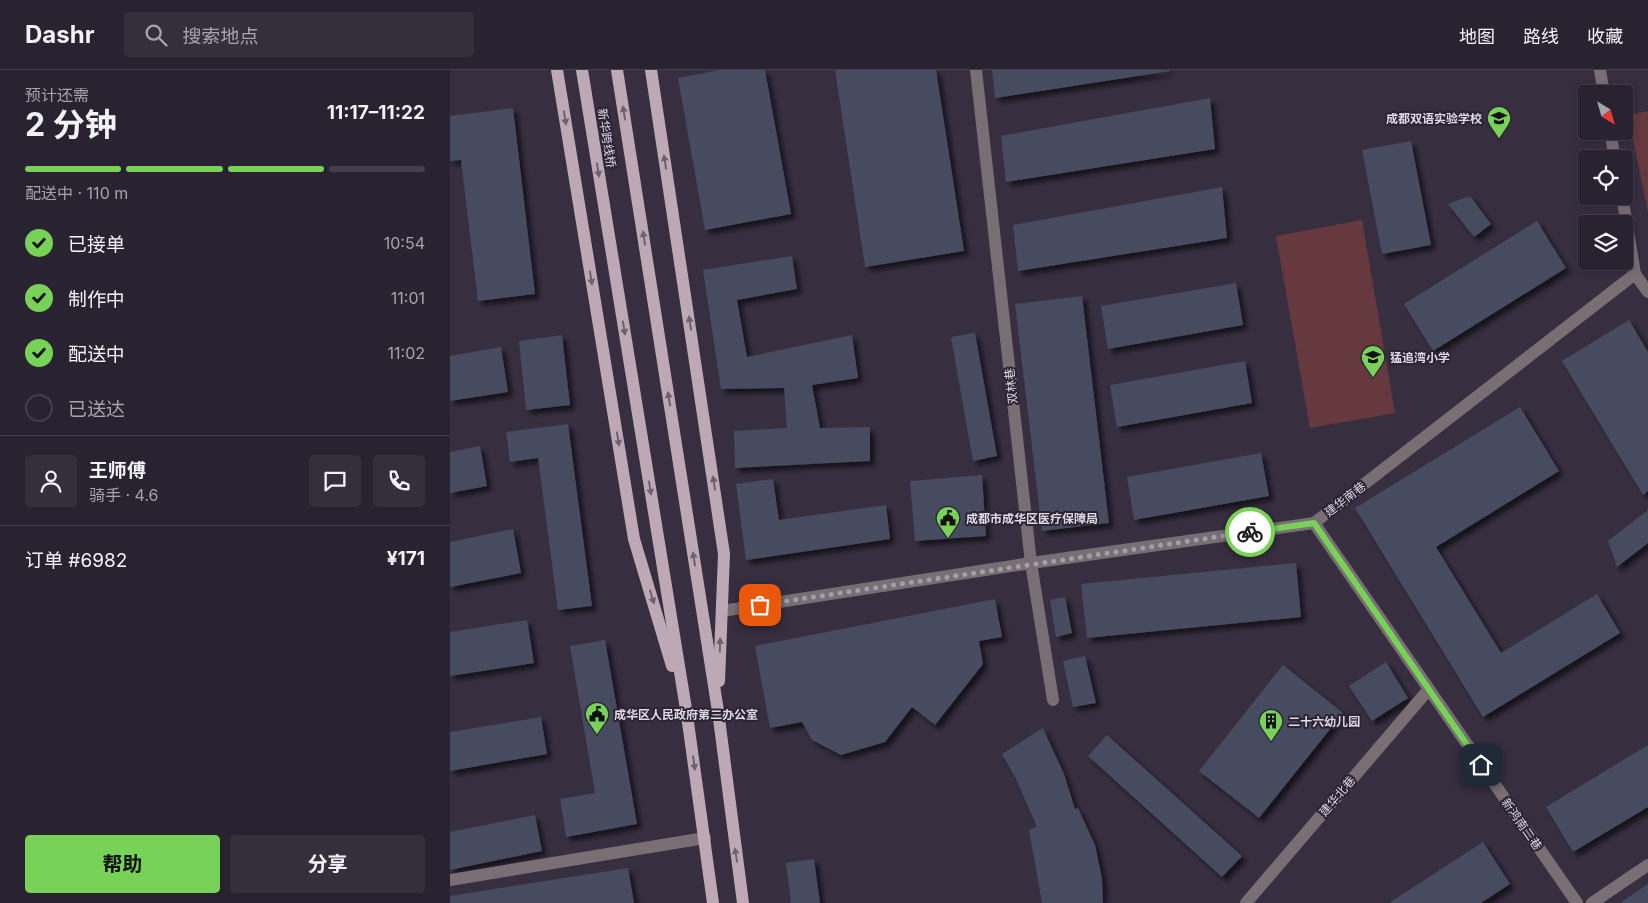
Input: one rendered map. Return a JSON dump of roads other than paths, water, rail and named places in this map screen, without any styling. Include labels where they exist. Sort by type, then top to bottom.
[{"type":"main road","points":[[557,70],[634,539],[687,715],[713,903]]},
{"type":"main road","name":"新华跨线桥","points":[[582,70],[687,715]]},
{"type":"main road","name":"新华跨线桥","points":[[617,70],[718,711]]},
{"type":"main road","points":[[651,70],[723,544],[718,711],[732,835],[743,903]]},
{"type":"street","name":"双林巷","points":[[976,70],[1031,563],[1053,700]]},
{"type":"street","points":[[1600,70],[1602,85]]},
{"type":"street","points":[[1624,205],[1635,274],[1648,292]]},
{"type":"street","name":"建华南巷","points":[[722,611],[1031,563],[1314,523],[1635,274]]},
{"type":"street","name":"新鸿南二巷","points":[[1314,523],[1577,903]]},
{"type":"street","name":"建华北巷","points":[[1246,903],[1428,689]]},
{"type":"street","points":[[450,880],[705,838]]},
{"type":"street","points":[[1592,903],[1648,865]]},
{"type":"place","name":"成都双语实验学校","points":[[1499,139]]},
{"type":"place","name":"猛追湾小学","points":[[1373,378]]},
{"type":"place","name":"成都市成华区医疗保障局","points":[[948,539]]},
{"type":"place","name":"成华区人民政府第二办公室","points":[[597,735]]},
{"type":"place","name":"二十六幼儿园","points":[[1271,742]]}]
